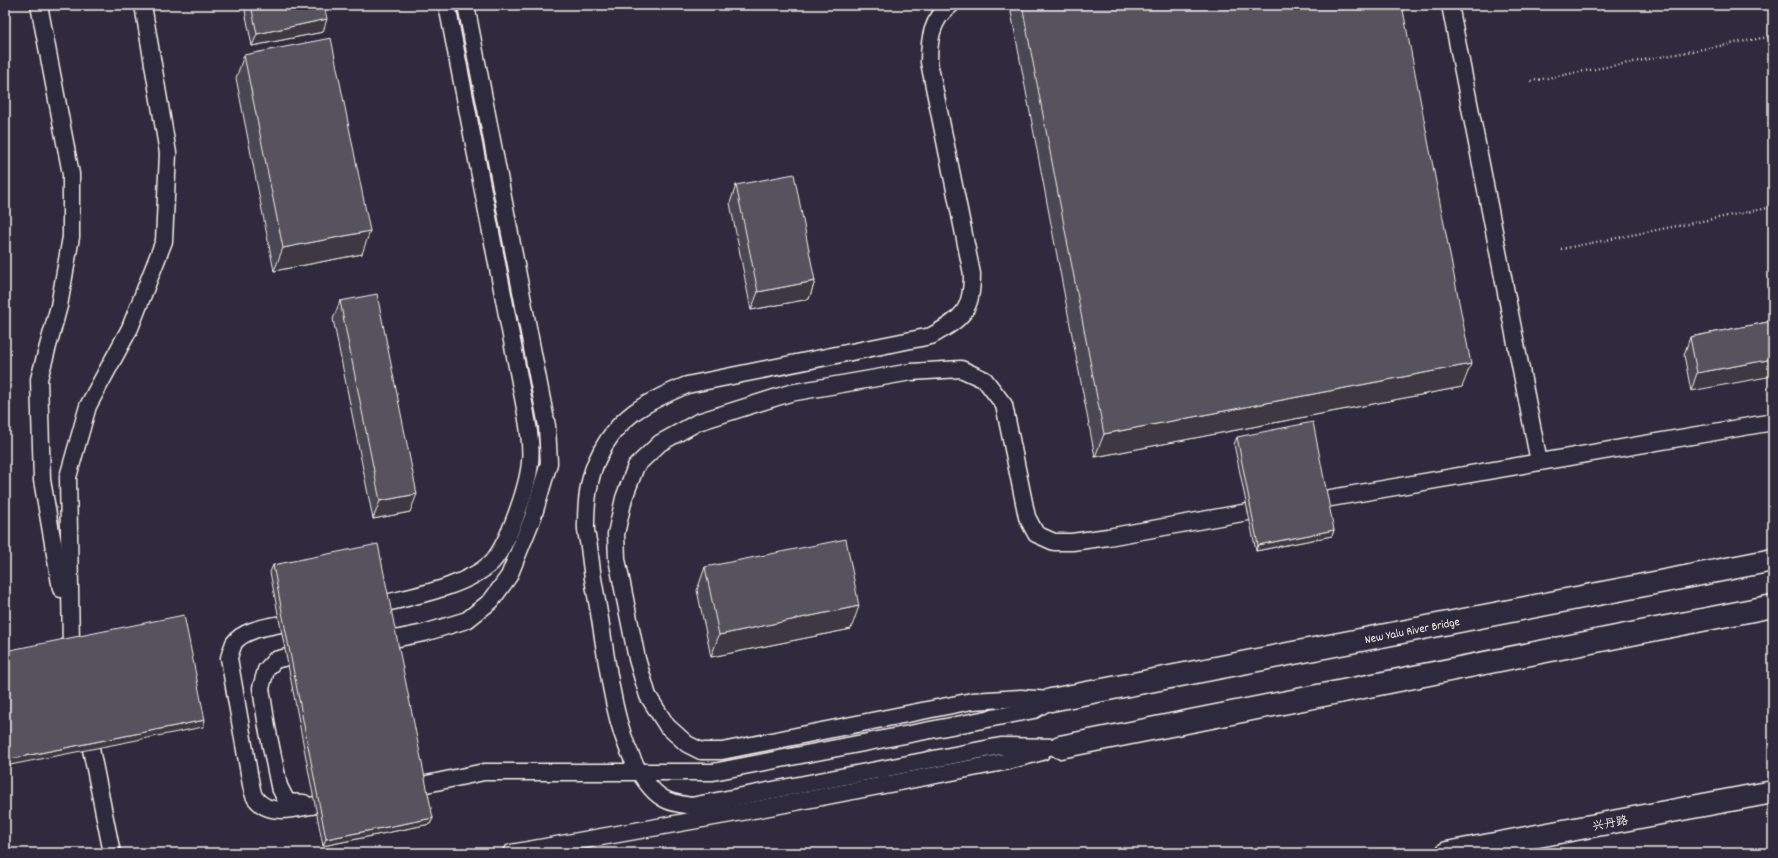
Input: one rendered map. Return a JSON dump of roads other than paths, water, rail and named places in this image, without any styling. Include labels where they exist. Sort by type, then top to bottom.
[{"type":"highway","name":"New Yalu River Bridge","points":[[1052,700],[1773,560]]},
{"type":"highway","points":[[1060,747],[1773,606]]},
{"type":"highway","name":"兴丹路","points":[[1447,853],[1773,792]]},
{"type":"lane","points":[[39,5],[71,174],[71,237],[59,306],[39,379],[42,480],[71,644],[68,477],[88,406],[130,328],[164,241],[168,153],[143,5]]},
{"type":"lane","points":[[386,603],[449,586],[491,563],[508,535],[526,485],[530,462],[530,436],[525,408],[447,5]]},
{"type":"lane","points":[[394,639],[424,633],[467,620],[491,601],[510,576],[533,517],[549,463],[547,426],[466,5]]},
{"type":"lane","points":[[951,5],[944,10],[934,24],[929,42],[929,62],[972,274],[972,294],[966,308],[950,325],[931,336],[724,377],[681,388],[634,411],[611,433],[597,459],[590,486],[586,523],[591,569],[616,707],[632,759],[651,788],[667,802],[691,806],[1001,746],[1060,747]]},
{"type":"lane","points":[[1450,5],[1539,462]]},
{"type":"lane","points":[[1052,700],[1021,698],[972,701],[722,751],[701,751],[687,744],[667,726],[648,696],[637,659],[617,559],[616,534],[624,498],[636,466],[660,443],[698,422],[790,393],[911,372],[961,369],[985,380],[1004,405],[1027,518],[1036,534],[1054,542],[1072,542],[1248,512]]},
{"type":"lane","points":[[1324,499],[1773,422]]},
{"type":"lane","points":[[281,624],[247,633],[235,643],[228,658],[255,799],[266,807],[283,810],[316,805],[287,802],[279,786],[267,727],[261,688],[266,670],[275,660],[287,658]]},
{"type":"lane","points":[[422,784],[484,772],[713,772],[1034,710],[1052,700]]},
{"type":"lane","points":[[512,853],[766,808],[1004,762],[1060,747]]},
{"type":"lane","points":[[91,749],[112,853]]}]
